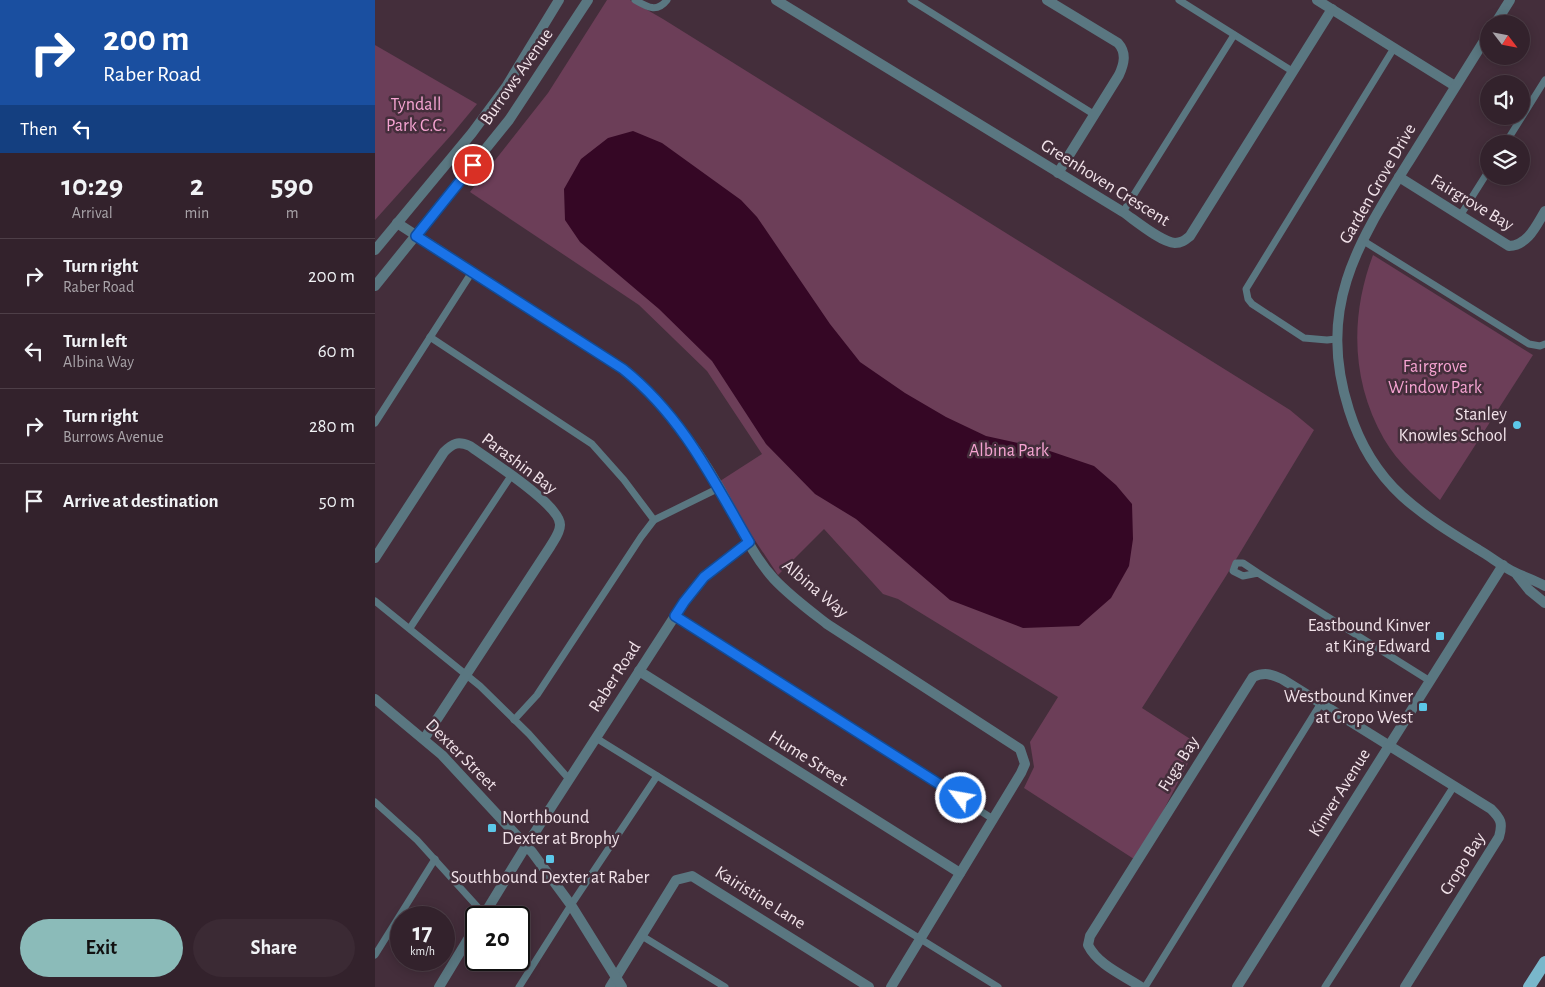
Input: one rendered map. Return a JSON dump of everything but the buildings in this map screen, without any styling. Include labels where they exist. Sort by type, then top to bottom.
[{"type":"main road","points":[[1529,987],[1545,962]]},
{"type":"street","name":"Burrows Avenue","points":[[375,250],[472,133],[506,87],[559,0]]},
{"type":"street","name":"Burrows Avenue","points":[[375,286],[509,120],[587,0]]},
{"type":"street","name":"Greenhoven Crescent","points":[[776,0],[1123,212],[1166,241],[1183,242],[1190,236],[1331,9]]},
{"type":"street","points":[[1047,0],[1118,43],[1122,48],[1124,56],[1124,65],[1058,173]]},
{"type":"street","points":[[1317,0],[1455,86]]},
{"type":"street","points":[[1501,15],[1510,0]]},
{"type":"street","name":"Garden Grove Drive","points":[[1480,47],[1361,240],[1346,281],[1339,311],[1336,339],[1338,368],[1343,391],[1359,437],[1376,466],[1409,502],[1438,524],[1514,572]]},
{"type":"street","name":"Fairgrove Bay","points":[[1399,177],[1509,246],[1521,243],[1528,238],[1545,211]]},
{"type":"street","name":"Albina Way","points":[[397,223],[623,369],[643,385],[665,408],[697,450],[749,542],[774,579],[827,624],[1020,749],[1025,764],[1021,773],[891,987]]},
{"type":"street","name":"Parashin Bay","points":[[375,558],[443,452],[451,444],[460,442],[471,446],[529,488],[557,515],[561,524],[558,535],[424,740]]},
{"type":"street","name":"Raber Road","points":[[489,906],[684,602],[704,577],[749,542]]},
{"type":"street","name":"Kinver Avenue","points":[[1237,987],[1503,565]]},
{"type":"street","points":[[1514,572],[1545,586]]},
{"type":"street","points":[[1514,572],[1529,590],[1545,603]]},
{"type":"street","name":"Hume Street","points":[[639,671],[960,874]]},
{"type":"street","name":"Fuga Bay","points":[[1141,987],[1099,960],[1092,953],[1088,945],[1090,936],[1253,677],[1262,673],[1270,674],[1389,745]]},
{"type":"street","name":"Dexter Street","points":[[375,699],[424,740],[469,783],[526,846],[571,905],[622,987]]},
{"type":"street","name":"Cropo Bay","points":[[1389,745],[1491,809],[1500,818],[1502,827],[1499,837],[1405,987]]},
{"type":"street","name":"Kairistine Lane","points":[[610,987],[676,880],[692,876],[869,987]]},
{"type":"street","points":[[439,987],[465,944]]},
{"type":"lane","points":[[635,0],[646,7],[655,9],[659,8],[667,0]]},
{"type":"lane","points":[[911,0],[1095,115]]},
{"type":"lane","points":[[1179,0],[1292,71]]},
{"type":"lane","points":[[1123,212],[1235,34]]},
{"type":"lane","points":[[1336,339],[1303,338],[1253,304],[1248,299],[1246,289],[1395,48]]},
{"type":"lane","points":[[1511,135],[1545,80]]},
{"type":"lane","points":[[1460,216],[1480,184]]},
{"type":"lane","points":[[1361,240],[1529,344],[1540,346],[1545,344]]},
{"type":"lane","points":[[375,423],[472,272]]},
{"type":"lane","points":[[430,337],[592,444],[624,480],[655,520]]},
{"type":"lane","points":[[410,628],[511,476]]},
{"type":"lane","points":[[514,720],[537,695],[641,537],[655,520],[719,488]]},
{"type":"lane","points":[[1258,572],[1430,681]]},
{"type":"lane","points":[[375,601],[467,674],[514,720],[569,779]]},
{"type":"lane","points":[[675,616],[993,819]]},
{"type":"lane","points":[[1145,987],[1321,703]]},
{"type":"lane","points":[[596,738],[997,987]]},
{"type":"lane","points":[[519,987],[657,776]]},
{"type":"lane","points":[[1325,987],[1454,786]]},
{"type":"lane","points":[[375,802],[435,859],[475,906]]},
{"type":"lane","points":[[375,955],[435,859]]},
{"type":"lane","points":[[642,936],[725,987]]},
{"type":"green space","name":"Albina Park","points":[[607,0],[630,0],[663,19],[1290,410],[1314,430],[1226,576],[1142,708],[1198,744],[1137,861],[1024,788],[1034,767],[1030,742],[1058,697],[898,599],[883,594],[824,529],[778,575],[717,483],[762,454],[707,371],[639,305],[470,192],[548,93]]},
{"type":"green space","name":"Tyndall Park C.C.","points":[[375,45],[477,104],[375,220]]},
{"type":"green space","name":"Fairgrove Window Park","points":[[1373,255],[1533,355],[1440,500],[1410,472],[1390,448],[1373,417],[1365,394],[1357,348],[1358,325],[1360,301]]},
{"type":"shaded area","points":[[633,131],[662,143],[741,200],[757,217],[830,324],[860,362],[905,393],[946,417],[986,436],[1041,448],[1094,466],[1116,485],[1132,504],[1133,539],[1129,566],[1111,598],[1079,626],[1023,628],[950,600],[856,519],[815,494],[766,444],[712,361],[659,309],[580,242],[565,220],[564,189],[581,159],[608,138]]},
{"type":"place","name":"Stanley Knowles School","points":[[1517,425]]},
{"type":"place","name":"Eastbound Kinver at King Edward","points":[[1440,636]]},
{"type":"place","name":"Westbound Kinver at Cropo West","points":[[1423,707]]},
{"type":"place","name":"Northbound Dexter at Brophy","points":[[492,828]]},
{"type":"place","name":"Southbound Dexter at Raber","points":[[550,859]]},
{"type":"route","points":[[473,165],[416,236],[623,369],[643,385],[665,408],[697,450],[749,542],[704,577],[675,616],[961,798]]}]
